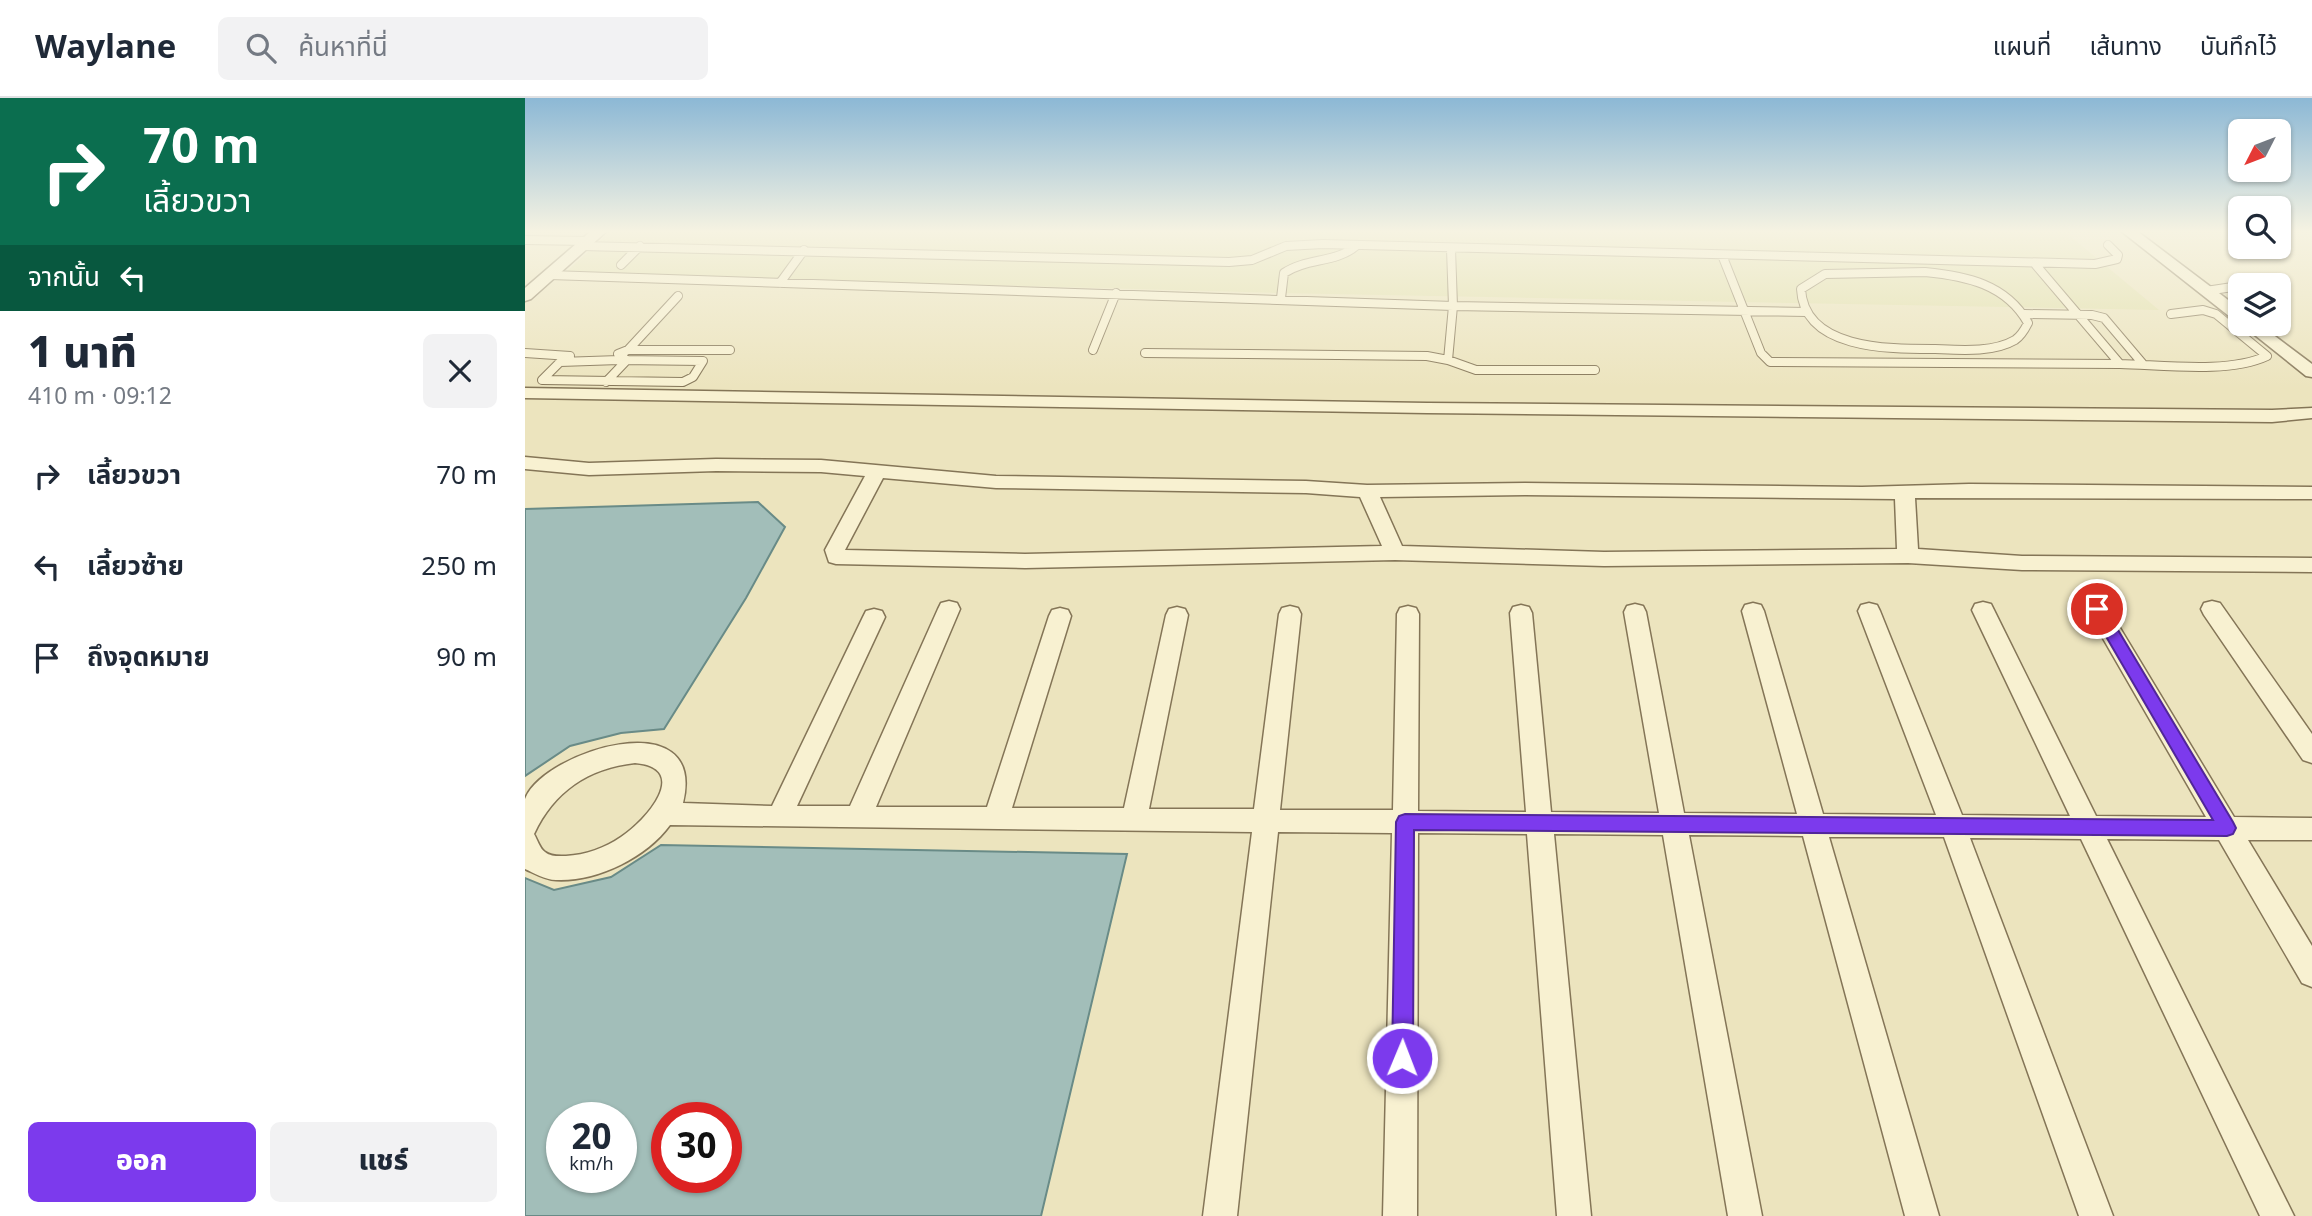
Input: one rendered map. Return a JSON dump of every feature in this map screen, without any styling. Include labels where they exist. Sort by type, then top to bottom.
[{"type":"street","points":[[525,296],[540,283]]},
{"type":"street","points":[[2196,283],[2228,308]]},
{"type":"street","points":[[2265,336],[2312,372]]},
{"type":"street","points":[[525,393],[1427,408],[2258,416],[2312,413]]},
{"type":"street","points":[[525,463],[589,469],[716,465],[821,466],[996,482],[1306,487],[1367,491],[1969,490],[2312,494]]},
{"type":"street","points":[[878,470],[835,550],[836,557],[1025,561],[1395,553],[1604,559],[1908,556],[2022,563],[2312,565]]},
{"type":"street","points":[[1367,491],[1395,553]]},
{"type":"street","points":[[1905,492],[1908,556]]},
{"type":"street","points":[[2211,608],[2312,753]]},
{"type":"street","points":[[858,818],[949,609]]},
{"type":"street","points":[[2097,609],[2312,973]]},
{"type":"street","points":[[1983,610],[2277,1216]]},
{"type":"street","points":[[1753,611],[1922,1216]]},
{"type":"street","points":[[1869,611],[1953,826],[2096,1216]]},
{"type":"street","points":[[1635,612],[1745,1216]]},
{"type":"street","points":[[1521,613],[1574,1216]]},
{"type":"street","points":[[1220,1216],[1290,614]]},
{"type":"street","points":[[1400,1216],[1408,614]]},
{"type":"street","points":[[1133,820],[1177,615]]},
{"type":"street","points":[[996,819],[1060,616]]},
{"type":"street","points":[[779,817],[874,617]]},
{"type":"street","points":[[525,842],[526,852],[541,865],[565,869],[595,864],[626,850],[667,814],[675,785],[671,767],[656,756],[633,752],[606,757],[577,769],[551,787],[526,818]]},
{"type":"street","points":[[667,814],[858,818],[2312,829]]},
{"type":"lane","points":[[786,283],[1281,298],[1453,306],[1806,312]]},
{"type":"lane","points":[[1281,298],[1283,283]]},
{"type":"lane","points":[[1448,360],[1452,283]]},
{"type":"lane","points":[[1732,283],[1761,353],[1767,360],[1775,363],[2224,365],[2257,361],[2267,356],[2215,314],[2203,310],[2171,314]]},
{"type":"lane","points":[[1809,283],[1801,289],[1801,301],[1806,312],[1825,329],[1861,345],[1930,348],[2004,346],[2016,340],[2028,323],[2025,314],[2005,295],[1979,283]]},
{"type":"lane","points":[[2051,283],[2120,364]]},
{"type":"lane","points":[[2206,291],[2228,288]]},
{"type":"lane","points":[[1093,350],[1116,293]]},
{"type":"lane","points":[[606,382],[625,356],[678,296]]},
{"type":"lane","points":[[2025,314],[2077,314],[2104,318],[2143,364]]},
{"type":"lane","points":[[525,353],[625,356],[703,361],[692,377],[683,382],[545,382],[542,378],[560,362],[625,356],[730,350]]},
{"type":"lane","points":[[1145,353],[1427,356],[1476,370],[1595,370]]},
{"type":"shaded area","points":[[927,283],[2127,283],[2159,310],[1277,293]]},
{"type":"water","points":[[758,502],[785,527],[746,598],[664,729],[621,733],[570,746],[525,776],[525,509]]},
{"type":"water","points":[[661,845],[1127,854],[1041,1216],[525,1216],[525,878],[554,890],[611,877]]},
{"type":"route","points":[[1402,1058],[1405,822],[2227,828],[2097,609]]}]
